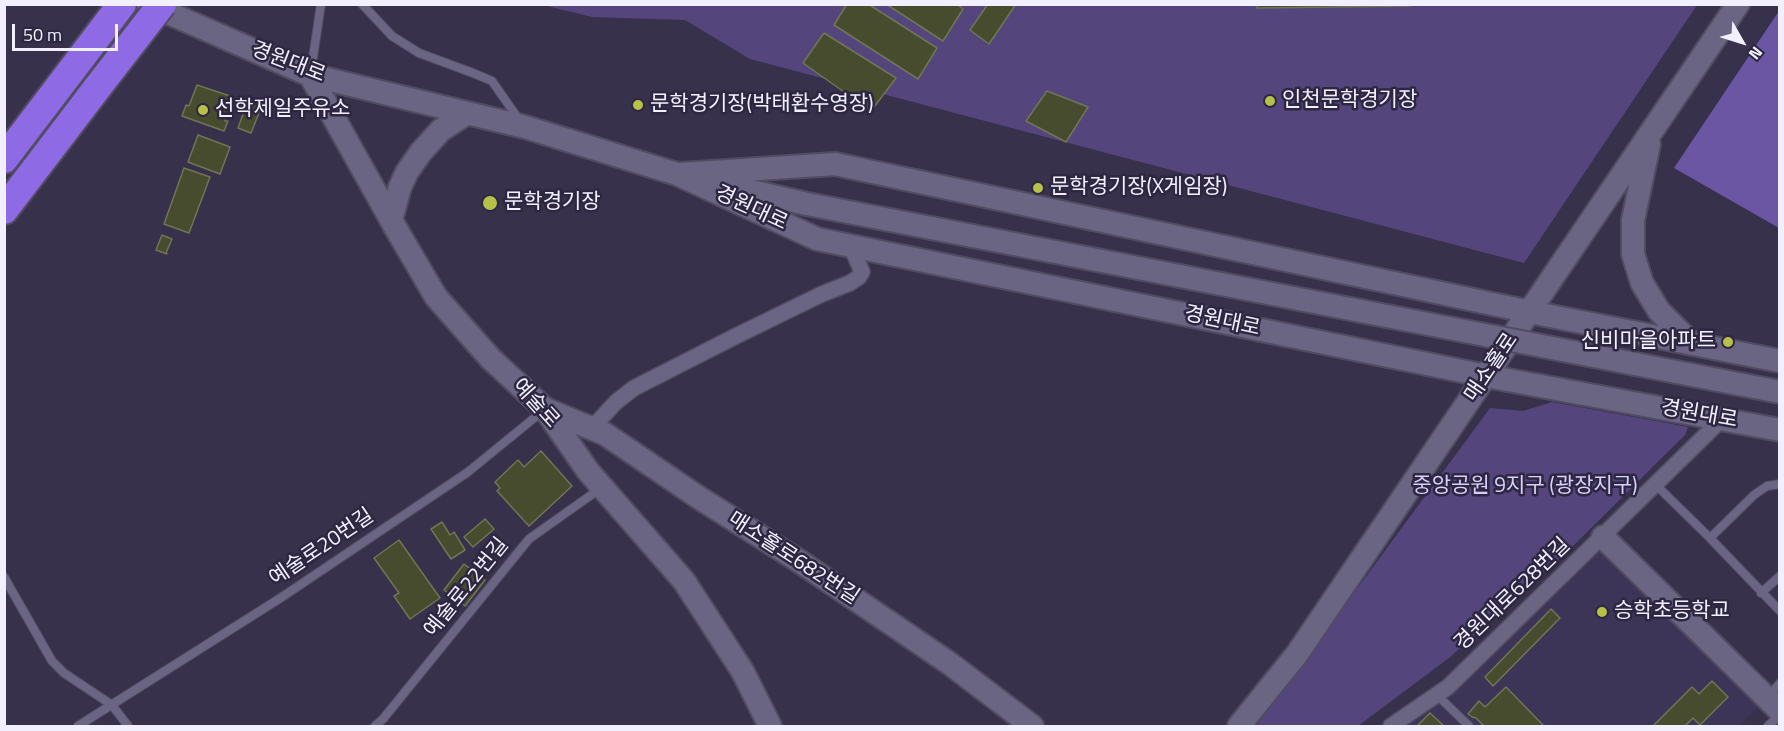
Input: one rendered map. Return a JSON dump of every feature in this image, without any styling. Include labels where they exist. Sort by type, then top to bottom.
[{"type":"highway","points":[[4,159],[122,4]]},
{"type":"highway","points":[[4,210],[162,4]]},
{"type":"main road","name":"경원대로","points":[[148,4],[310,75],[525,127],[677,174],[807,204],[1779,393]]},
{"type":"main road","name":"매소홀로","points":[[1239,726],[1297,654],[1738,4]]},
{"type":"main road","name":"예술로","points":[[310,75],[436,297],[491,358],[545,409],[588,471],[684,581],[743,672],[770,726]]},
{"type":"main road","points":[[391,220],[406,172],[441,130],[468,113]]},
{"type":"main road","points":[[1651,134],[1633,220],[1633,254],[1642,283],[1659,311],[1692,344]]},
{"type":"main road","name":"경원대로","points":[[677,174],[835,164],[1530,312],[1779,360]]},
{"type":"main road","name":"경원대로","points":[[677,174],[817,239],[1486,376],[1779,430]]},
{"type":"main road","name":"매소홀로682번길","points":[[545,409],[605,434],[949,663],[1032,726]]},
{"type":"main road","points":[[1603,537],[1776,702]]},
{"type":"street","points":[[592,428],[616,402],[634,388],[860,277],[861,268],[851,246]]},
{"type":"street","name":"경원대로628번길","points":[[1391,726],[1448,687],[1722,419]]},
{"type":"lane","points":[[310,75],[321,4]]},
{"type":"lane","points":[[362,4],[392,36],[419,53],[492,81],[525,127]]},
{"type":"lane","name":"예술로20번길","points":[[78,726],[282,597],[468,472],[545,409]]},
{"type":"lane","points":[[1710,538],[1754,495],[1767,486],[1779,484]]},
{"type":"lane","points":[[1656,485],[1779,611]]},
{"type":"lane","name":"예술로22번길","points":[[375,726],[383,720],[530,539],[602,487]]},
{"type":"lane","points":[[1761,593],[1779,576]]},
{"type":"lane","points":[[4,578],[52,661],[64,673],[112,705],[128,726]]},
{"type":"lane","points":[[1437,695],[1469,726]]},
{"type":"lane","points":[[1768,726],[1776,702]]},
{"type":"shaded area","points":[[1779,11],[1779,228],[1674,168]]},
{"type":"shaded area","name":"승학초등학교","points":[[1603,537],[1767,698],[1739,726],[1391,726],[1448,687]]},
{"type":"green space","name":"인천문학경기장","points":[[543,5],[1697,5],[1524,263],[750,59],[685,20],[592,17]]},
{"type":"green space","name":"중앙공원 9지구 (광장지구)","points":[[1552,402],[1688,427],[1685,435],[1570,549],[1449,658],[1358,726],[1256,726],[1490,408],[1523,411]]},
{"type":"building","points":[[847,4],[868,4],[937,48],[918,79],[834,25]]},
{"type":"building","points":[[886,4],[957,4],[963,9],[943,41]]},
{"type":"building","points":[[988,4],[1016,4],[989,44],[970,30]]},
{"type":"building","points":[[1258,4],[1425,4],[1257,8]]},
{"type":"building","points":[[824,33],[896,78],[871,111],[803,63]]},
{"type":"building","points":[[197,85],[233,97],[224,131],[182,116],[186,105],[189,106]]},
{"type":"building","points":[[1047,91],[1088,107],[1066,142],[1026,121]]},
{"type":"building","points":[[247,103],[261,108],[251,133],[238,128]]},
{"type":"building","points":[[198,135],[230,147],[220,174],[188,162]]},
{"type":"building","points":[[184,168],[210,177],[189,233],[164,224]]},
{"type":"building","points":[[162,235],[172,239],[167,254],[156,250]]},
{"type":"building","points":[[541,451],[572,486],[529,526],[497,491],[500,488],[495,482],[518,460],[524,467]]},
{"type":"building","points":[[485,519],[494,529],[473,547],[464,537]]},
{"type":"building","points":[[442,522],[450,535],[454,532],[465,550],[451,559],[431,529]]},
{"type":"building","points":[[399,540],[440,598],[410,619],[394,596],[399,593],[374,558]]},
{"type":"building","points":[[464,564],[485,580],[465,606],[444,590]]},
{"type":"building","points":[[1551,609],[1560,618],[1493,686],[1485,677]]},
{"type":"building","points":[[1712,681],[1728,697],[1700,725],[1693,718],[1685,726],[1653,726],[1692,687],[1699,694]]},
{"type":"building","points":[[1506,687],[1544,726],[1484,726],[1468,714],[1479,701],[1485,707]]},
{"type":"building","points":[[1430,713],[1444,726],[1417,726]]},
{"type":"place","name":"인천문학경기장","points":[[1270,101]]},
{"type":"place","name":"문학경기장(박태환수영장)","points":[[638,105]]},
{"type":"place","name":"선학제일주유소","points":[[203,110]]},
{"type":"place","name":"문학경기장(X게임장)","points":[[1038,188]]},
{"type":"place","name":"문학경기장","points":[[490,203]]},
{"type":"place","name":"신비마을아파트","points":[[1728,342]]},
{"type":"place","name":"승학초등학교","points":[[1602,612]]}]
